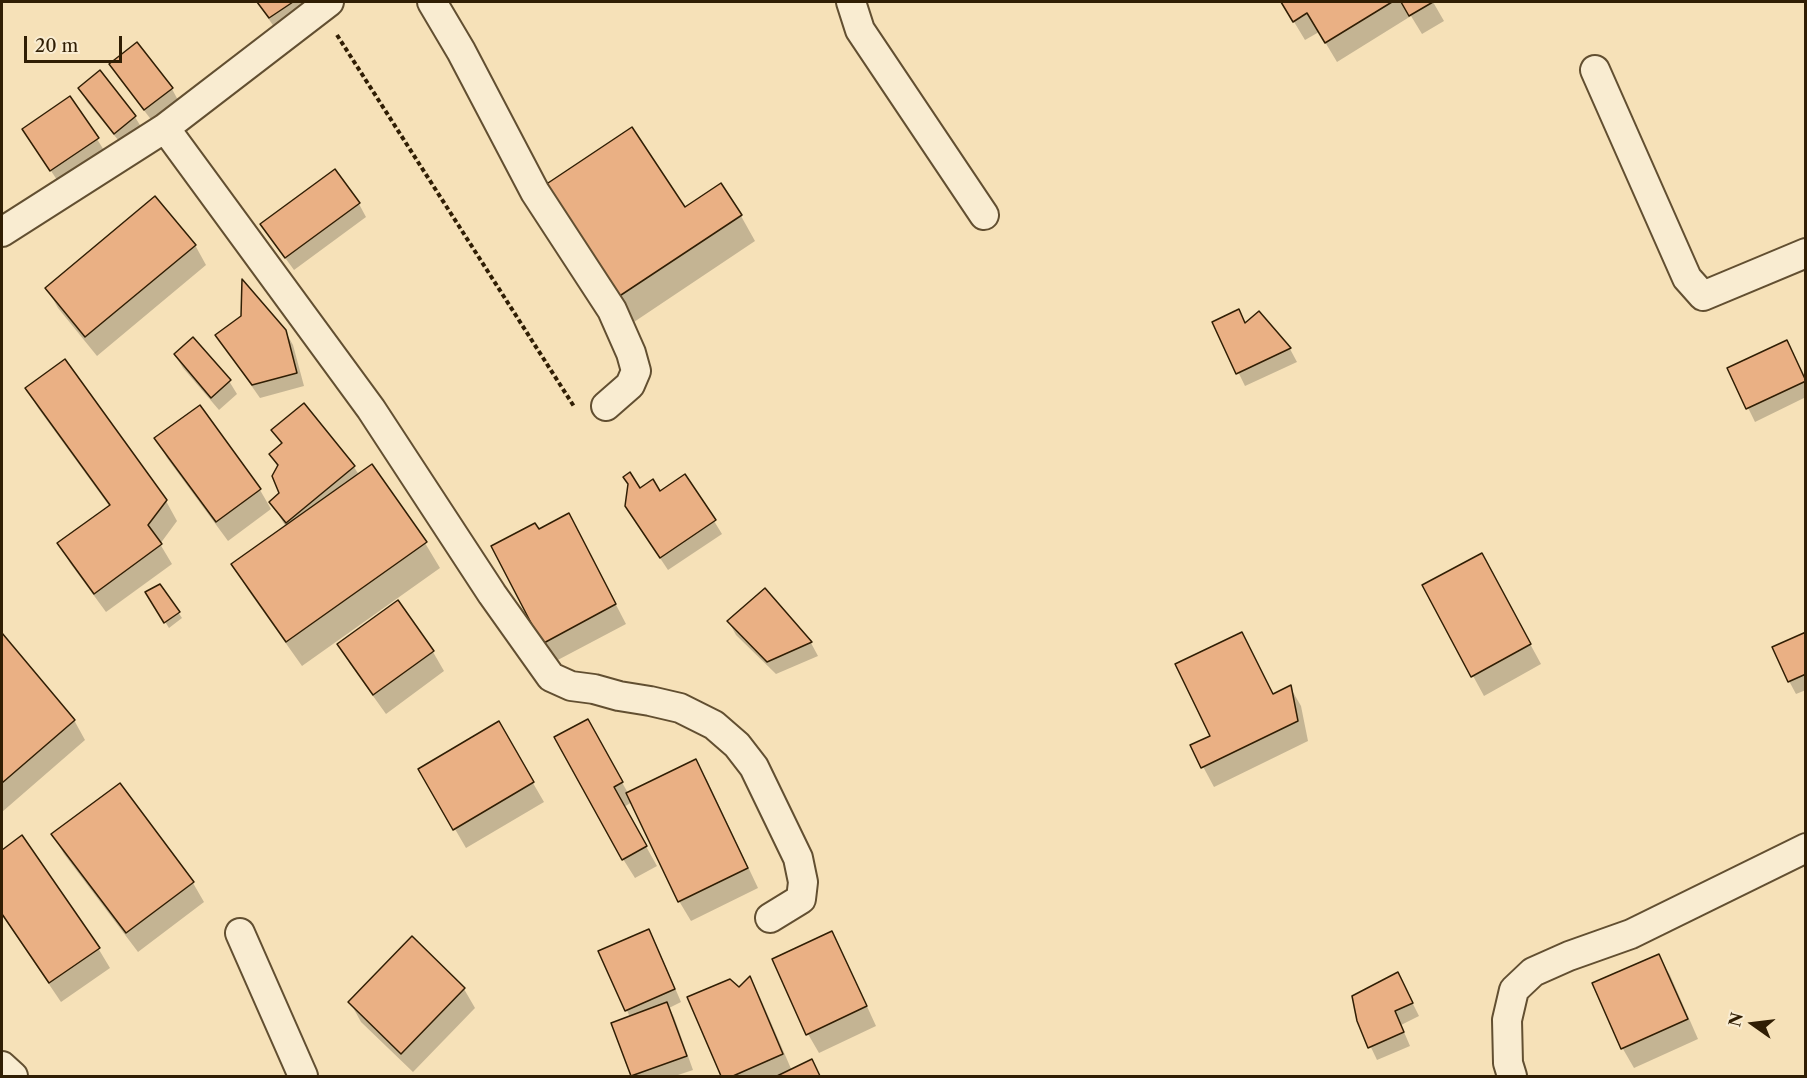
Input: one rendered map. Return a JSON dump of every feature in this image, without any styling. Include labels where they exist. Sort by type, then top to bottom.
[{"type":"street","points":[[432,2],[461,51],[535,192],[612,310],[631,353],[636,371],[630,385],[606,406]]},
{"type":"street","points":[[851,2],[860,30],[984,214]]},
{"type":"street","points":[[2,232],[165,128],[325,5]]},
{"type":"street","points":[[1594,70],[1687,278],[1703,296],[1806,253]]},
{"type":"street","points":[[165,128],[371,409],[492,594],[551,677],[571,686],[650,700],[680,708],[714,725],[737,745],[754,767],[798,858],[802,882],[801,899],[770,918]]},
{"type":"street","points":[[1512,1077],[1508,1063],[1508,1020],[1514,990],[1533,972],[1569,956],[1631,934],[1806,848]]},
{"type":"street","points":[[240,933],[303,1077]]},
{"type":"street","points":[[2,1066],[13,1077]]},
{"type":"path","points":[[325,5],[577,411]]},
{"type":"building","points":[[257,2],[293,2],[269,18]]},
{"type":"building","points":[[1281,2],[1392,2],[1325,43],[1307,13],[1293,22]]},
{"type":"building","points":[[1401,2],[1433,2],[1409,16]]},
{"type":"building","points":[[137,42],[173,88],[144,110],[109,64]]},
{"type":"building","points":[[100,70],[136,116],[114,134],[78,88]]},
{"type":"building","points":[[70,96],[99,138],[50,171],[22,129]]},
{"type":"building","points":[[632,127],[685,207],[721,183],[742,215],[615,299],[542,187]]},
{"type":"building","points":[[335,169],[360,203],[285,258],[260,224]]},
{"type":"building","points":[[155,196],[196,245],[85,337],[45,288]]},
{"type":"building","points":[[242,279],[286,330],[297,373],[252,385],[215,335],[241,316]]},
{"type":"building","points":[[1239,309],[1245,323],[1259,311],[1291,348],[1236,374],[1212,322]]},
{"type":"building","points":[[193,337],[231,380],[211,398],[174,354]]},
{"type":"building","points":[[1787,340],[1806,381],[1746,409],[1727,368]]},
{"type":"building","points":[[65,359],[167,500],[148,525],[162,544],[94,594],[57,543],[110,505],[25,388]]},
{"type":"building","points":[[304,403],[355,466],[286,523],[269,502],[279,493],[272,476],[278,465],[269,454],[282,443],[271,430]]},
{"type":"building","points":[[200,405],[261,489],[216,522],[154,438]]},
{"type":"building","points":[[372,464],[427,542],[286,642],[231,564]]},
{"type":"building","points":[[630,472],[640,488],[653,479],[660,491],[685,474],[716,520],[660,558],[625,506],[628,484],[623,477]]},
{"type":"building","points":[[569,513],[616,604],[542,644],[491,546],[535,523],[539,529]]},
{"type":"building","points":[[1482,553],[1531,644],[1471,677],[1422,585]]},
{"type":"building","points":[[160,584],[180,612],[164,623],[145,592]]},
{"type":"building","points":[[765,588],[812,642],[767,662],[727,621]]},
{"type":"building","points":[[398,600],[434,651],[373,695],[337,644]]},
{"type":"building","points":[[1242,632],[1273,694],[1291,685],[1298,721],[1201,768],[1190,745],[1210,736],[1175,664]]},
{"type":"building","points":[[1806,632],[1806,674],[1788,682],[1772,647]]},
{"type":"building","points":[[2,633],[75,720],[2,783]]},
{"type":"building","points":[[588,719],[623,782],[614,787],[647,846],[622,860],[554,737]]},
{"type":"building","points":[[499,721],[534,782],[453,830],[418,769]]},
{"type":"building","points":[[696,759],[748,868],[678,902],[626,793]]},
{"type":"building","points":[[120,783],[194,882],[126,933],[51,834]]},
{"type":"building","points":[[22,835],[100,948],[49,983],[2,914],[2,850]]},
{"type":"building","points":[[649,929],[675,989],[625,1011],[598,951]]},
{"type":"building","points":[[832,931],[867,1006],[806,1035],[772,959]]},
{"type":"building","points":[[412,936],[465,988],[401,1054],[348,1002]]},
{"type":"building","points":[[1659,954],[1688,1019],[1621,1049],[1592,983]]},
{"type":"building","points":[[1398,972],[1413,1003],[1395,1011],[1404,1032],[1368,1048],[1357,1021],[1352,996]]},
{"type":"building","points":[[750,976],[783,1054],[733,1076],[721,1076],[687,997],[730,979],[739,987]]},
{"type":"building","points":[[667,1002],[687,1056],[631,1076],[611,1023]]},
{"type":"building","points":[[812,1059],[820,1076],[777,1076]]}]
